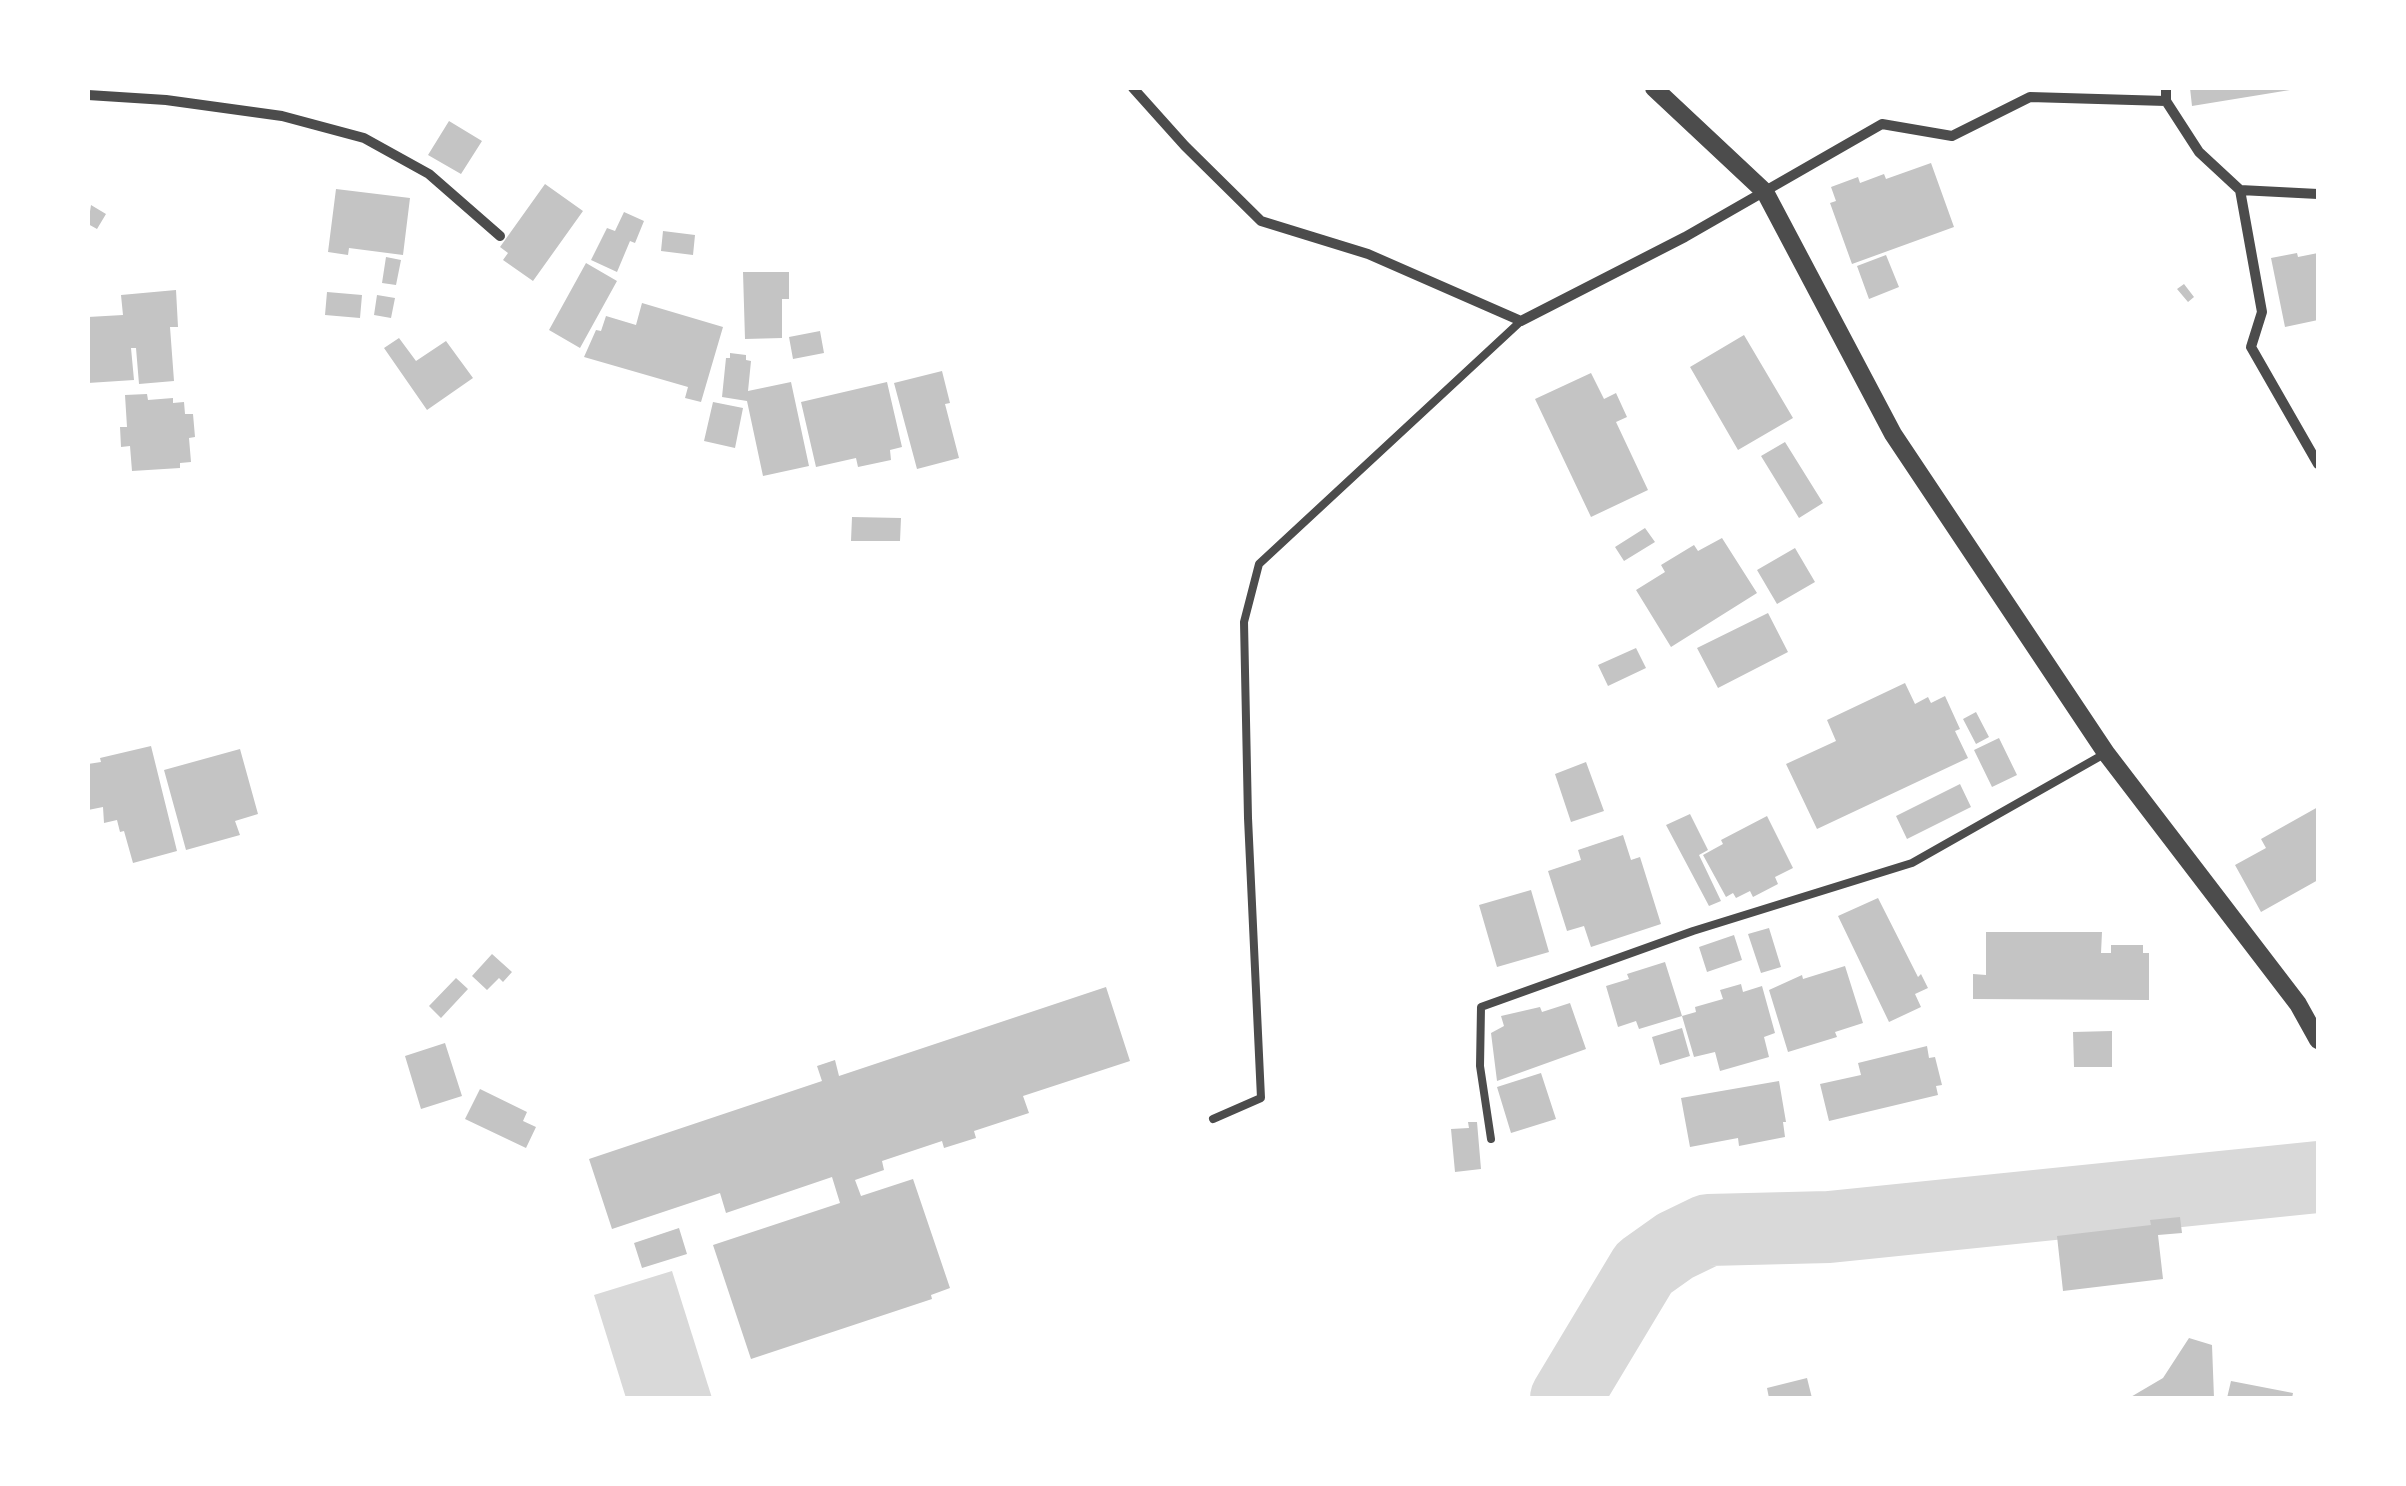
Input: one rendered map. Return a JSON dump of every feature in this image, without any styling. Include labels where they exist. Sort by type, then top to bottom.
[{"type":"street","points":[[1133,88],[1185,146],[1262,221],[1368,254],[1521,321],[1765,192],[1882,124],[1952,136],[2030,97],[2166,101]]},
{"type":"street","points":[[1654,88],[1765,192],[1892,434],[2106,753],[2298,1004],[2318,1040]]},
{"type":"street","points":[[2166,88],[2166,101],[2199,152],[2240,190],[2262,312],[2251,347],[2318,464]]},
{"type":"street","points":[[88,94],[282,116],[364,138],[429,174],[500,236]]},
{"type":"street","points":[[2240,190],[2318,194]]},
{"type":"lane","points":[[1213,1119],[1261,1098],[1244,622],[1259,564],[1521,321]]},
{"type":"lane","points":[[1491,1139],[1480,1066],[1481,1007],[1693,931],[1912,863],[2106,753]]},
{"type":"shaded area","points":[[672,1271],[712,1398],[626,1398],[594,1295]]},
{"type":"building","points":[[2190,88],[2290,88],[2290,90],[2192,106]]},
{"type":"building","points":[[449,121],[482,141],[461,174],[428,155]]},
{"type":"building","points":[[1931,163],[1954,227],[1852,264],[1830,203],[1836,201],[1831,187],[1858,177],[1860,183],[1884,174],[1886,179]]},
{"type":"building","points":[[545,184],[583,211],[533,281],[503,260],[508,253],[500,247]]},
{"type":"building","points":[[336,189],[410,198],[403,255],[349,248],[348,255],[328,252]]},
{"type":"building","points":[[91,205],[106,214],[97,229],[88,224]]},
{"type":"building","points":[[624,212],[644,221],[635,243],[630,241],[617,272],[591,260],[607,228],[615,231]]},
{"type":"building","points":[[663,231],[695,235],[693,255],[661,251]]},
{"type":"building","points":[[2297,253],[2298,257],[2318,253],[2318,320],[2285,327],[2271,258]]},
{"type":"building","points":[[1886,255],[1899,287],[1869,299],[1857,266]]},
{"type":"building","points":[[386,257],[401,260],[396,285],[382,283]]},
{"type":"building","points":[[586,263],[617,281],[580,348],[549,330]]},
{"type":"building","points":[[743,272],[789,272],[789,299],[782,299],[782,338],[745,339]]},
{"type":"building","points":[[2184,284],[2194,297],[2188,302],[2177,289]]},
{"type":"building","points":[[176,290],[178,327],[170,327],[174,381],[139,384],[136,348],[131,348],[134,380],[88,383],[88,317],[123,315],[121,295]]},
{"type":"building","points":[[327,292],[362,295],[360,318],[325,315]]},
{"type":"building","points":[[377,295],[395,298],[391,318],[374,315]]},
{"type":"building","points":[[642,303],[723,327],[701,402],[685,398],[688,387],[584,357],[606,316],[636,325]]},
{"type":"building","points":[[820,331],[824,353],[793,359],[789,337]]},
{"type":"building","points":[[1744,335],[1793,418],[1738,450],[1690,367]]},
{"type":"building","points":[[399,338],[416,361],[446,341],[473,378],[427,410],[384,348]]},
{"type":"building","points":[[730,353],[746,355],[746,360],[751,361],[748,391],[791,382],[809,466],[763,476],[747,401],[722,397],[726,358],[730,358]]},
{"type":"building","points":[[942,371],[950,403],[945,404],[959,458],[917,469],[894,383]]},
{"type":"building","points":[[1591,373],[1604,399],[1616,393],[1627,417],[1616,422],[1648,490],[1591,517],[1535,399]]},
{"type":"building","points":[[887,382],[902,447],[890,450],[891,460],[858,467],[856,458],[816,467],[801,402]]},
{"type":"building","points":[[147,394],[148,400],[173,398],[173,403],[184,402],[185,414],[193,414],[191,462],[180,463],[180,468],[132,471],[130,446],[121,447],[120,427],[127,427],[125,395]]},
{"type":"building","points":[[713,402],[743,408],[735,448],[704,441]]},
{"type":"building","points":[[1785,442],[1823,503],[1799,518],[1761,456]]},
{"type":"building","points":[[852,517],[901,518],[900,541],[851,541]]},
{"type":"building","points":[[1645,528],[1655,542],[1624,561],[1615,547]]},
{"type":"building","points":[[1722,538],[1757,593],[1671,647],[1636,590],[1665,572],[1661,565],[1694,545],[1698,551]]},
{"type":"building","points":[[1795,548],[1815,582],[1777,604],[1757,570]]},
{"type":"building","points":[[1768,613],[1788,652],[1718,688],[1697,648]]},
{"type":"building","points":[[1636,648],[1646,668],[1608,686],[1598,665]]},
{"type":"building","points":[[1905,683],[1915,704],[1928,697],[1931,703],[1945,696],[1968,758],[1817,829],[1786,764],[1836,741],[1827,720]]},
{"type":"building","points":[[1976,712],[1989,737],[1976,744],[1963,719]]},
{"type":"building","points":[[1999,738],[2017,775],[1992,787],[1974,750]]},
{"type":"building","points":[[151,746],[177,851],[133,863],[117,820],[104,823],[103,807],[88,810],[88,764]]},
{"type":"building","points":[[240,749],[258,814],[235,821],[240,835],[186,850],[164,770]]},
{"type":"building","points":[[1586,762],[1604,811],[1571,822],[1555,774]]},
{"type":"building","points":[[1960,784],[1971,807],[1907,839],[1896,816]]},
{"type":"building","points":[[2318,807],[2318,880],[2261,912],[2235,865],[2266,848],[2261,839]]},
{"type":"building","points":[[1690,814],[1708,850],[1699,855],[1721,901],[1709,906],[1666,825]]},
{"type":"building","points":[[1767,816],[1793,868],[1775,877],[1778,884],[1753,897],[1750,891],[1736,898],[1733,893],[1726,897],[1703,855],[1723,844],[1721,840]]},
{"type":"building","points":[[1623,835],[1631,860],[1640,857],[1661,924],[1591,947],[1584,926],[1567,931],[1548,871],[1581,860],[1578,850]]},
{"type":"building","points":[[1531,890],[1549,952],[1497,967],[1479,905]]},
{"type":"building","points":[[1878,898],[1918,977],[1921,974],[1928,988],[1915,994],[1921,1007],[1889,1022],[1838,916]]},
{"type":"building","points":[[1769,928],[1781,967],[1761,973],[1748,934]]},
{"type":"building","points":[[1986,932],[2102,932],[2101,953],[2111,953],[2111,945],[2143,945],[2143,953],[2149,953],[2149,1000],[1973,999],[1973,974],[1986,975]]},
{"type":"building","points":[[1734,935],[1742,960],[1707,972],[1699,947]]},
{"type":"building","points":[[492,954],[512,972],[487,990],[472,976]]},
{"type":"building","points":[[1665,962],[1682,1016],[1639,1029],[1636,1021],[1618,1027],[1606,986],[1629,979],[1627,974]]},
{"type":"building","points":[[1845,966],[1863,1023],[1835,1032],[1837,1037],[1788,1052],[1769,990],[1802,975],[1803,979]]},
{"type":"building","points":[[456,978],[468,989],[441,1018],[429,1006]]},
{"type":"building","points":[[1741,984],[1743,992],[1762,986],[1775,1033],[1764,1037],[1769,1057],[1720,1071],[1715,1052],[1694,1057],[1682,1016],[1696,1012],[1695,1007],[1723,999],[1720,990]]},
{"type":"building","points":[[1106,987],[1130,1061],[1023,1096],[1029,1113],[974,1131],[976,1138],[944,1148],[942,1141],[882,1161],[884,1170],[855,1180],[861,1196],[913,1179],[950,1288],[931,1295],[932,1299],[751,1359],[713,1245],[840,1203],[832,1177],[726,1213],[720,1193],[612,1229],[589,1159],[822,1081],[817,1066],[835,1060],[839,1076]]},
{"type":"building","points":[[1570,1003],[1586,1049],[1497,1081],[1491,1033],[1504,1026],[1501,1016],[1540,1007],[1542,1012]]},
{"type":"building","points":[[1682,1028],[1690,1056],[1660,1065],[1652,1037]]},
{"type":"building","points":[[2112,1031],[2112,1067],[2074,1067],[2073,1032]]},
{"type":"building","points":[[445,1043],[462,1096],[421,1109],[405,1056]]},
{"type":"building","points":[[1927,1046],[1929,1058],[1935,1057],[1942,1085],[1936,1086],[1938,1095],[1829,1121],[1820,1084],[1861,1075],[1858,1063]]},
{"type":"building","points":[[1541,1073],[1556,1119],[1511,1133],[1497,1087]]},
{"type":"building","points":[[1779,1081],[1785,1137],[1739,1146],[1738,1138],[1690,1147],[1681,1098]]},
{"type":"building","points":[[480,1089],[527,1112],[523,1121],[536,1127],[526,1148],[465,1119]]},
{"type":"building","points":[[1468,1122],[1477,1122],[1481,1169],[1455,1172],[1451,1129],[1469,1128]]},
{"type":"building","points":[[2180,1217],[2182,1233],[2158,1235],[2163,1279],[2063,1291],[2057,1236],[2151,1225],[2150,1220]]},
{"type":"building","points":[[679,1228],[687,1254],[642,1268],[634,1243]]},
{"type":"building","points":[[2189,1338],[2212,1345],[2214,1398],[2129,1398],[2163,1378]]},
{"type":"building","points":[[1807,1378],[1812,1398],[1769,1398],[1767,1388]]},
{"type":"building","points":[[2231,1381],[2293,1393],[2292,1398],[2227,1398]]},
{"type":"waterway","points":[[1566,1398],[1644,1268],[1675,1246],[1708,1230],[1829,1227],[2318,1177]]}]
